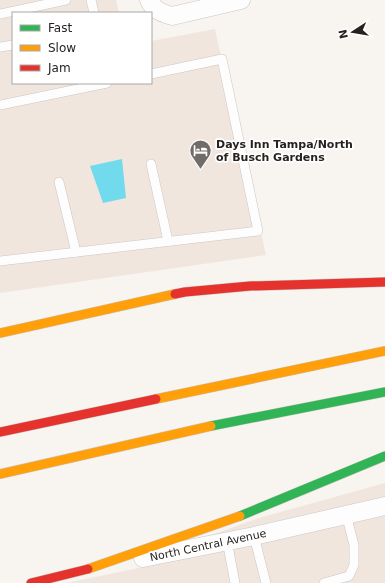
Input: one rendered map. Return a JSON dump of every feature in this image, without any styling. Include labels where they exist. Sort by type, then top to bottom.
[{"type":"main road","points":[[0,332],[185,292],[250,286],[385,282]]},
{"type":"main road","points":[[0,432],[385,351]]},
{"type":"main road","points":[[0,474],[215,425],[385,392]]},
{"type":"main road","points":[[88,569],[249,513],[385,456]]},
{"type":"main road","name":"North Central Avenue","points":[[31,583],[88,569]]},
{"type":"street","points":[[150,3],[163,14],[172,16],[241,0]]},
{"type":"street","name":"North Central Avenue","points":[[88,569],[254,536],[385,506]]},
{"type":"lane","points":[[0,14],[66,0]]},
{"type":"lane","points":[[91,0],[94,12]]},
{"type":"lane","points":[[0,47],[12,45]]},
{"type":"lane","points":[[0,261],[258,231],[222,59],[152,74]]},
{"type":"lane","points":[[0,106],[102,84]]},
{"type":"lane","points":[[151,164],[168,241]]},
{"type":"lane","points":[[59,182],[76,252]]},
{"type":"lane","points":[[324,583],[349,576],[354,565],[354,545],[346,514]]},
{"type":"lane","points":[[254,536],[266,583]]},
{"type":"lane","points":[[227,541],[235,583]]},
{"type":"shaded area","points":[[0,0],[116,0],[119,12],[12,12],[12,84],[152,84],[152,41],[215,29],[266,255],[0,293]]},
{"type":"shaded area","points":[[385,483],[385,497],[206,537],[259,518]]},
{"type":"shaded area","points":[[385,514],[385,583],[66,583],[250,545]]},
{"type":"water","points":[[122,159],[126,198],[103,203],[90,166]]},
{"type":"traffic: fast","points":[[211,426],[385,392]]},
{"type":"traffic: fast","points":[[240,516],[385,456]]},
{"type":"traffic: slow","points":[[0,333],[175,294]]},
{"type":"traffic: slow","points":[[156,399],[385,351]]},
{"type":"traffic: slow","points":[[0,474],[211,426]]},
{"type":"traffic: slow","points":[[88,569],[240,516]]},
{"type":"traffic: jam","points":[[175,294],[250,286],[385,282]]},
{"type":"traffic: jam","points":[[0,432],[156,399]]},
{"type":"traffic: jam","points":[[31,583],[88,569]]},
{"type":"place","name":"Days Inn Tampa/North of Busch Gardens","points":[[201,170]]}]
